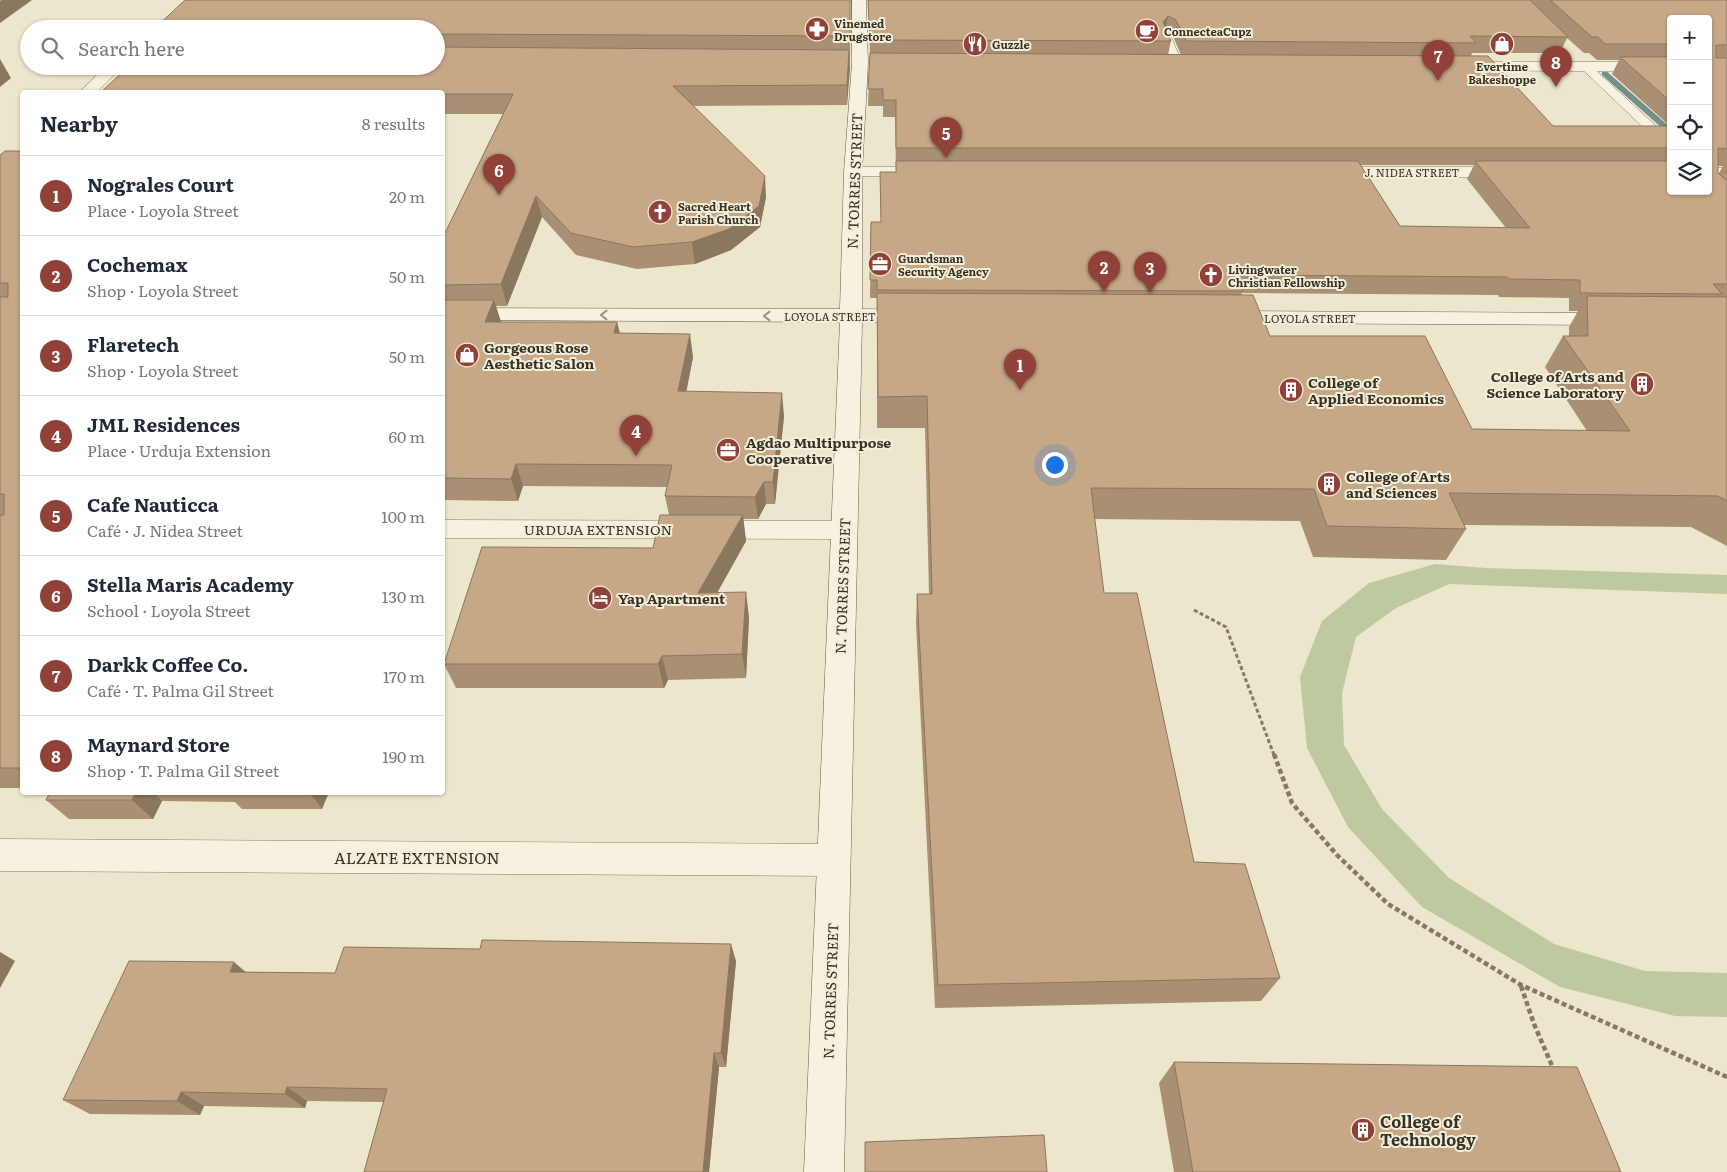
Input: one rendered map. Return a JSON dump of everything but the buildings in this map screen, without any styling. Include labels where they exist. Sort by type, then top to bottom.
[{"type":"street","name":"N. TORRES STREET","points":[[824,1172],[853,172],[860,63],[859,0]]},
{"type":"street","points":[[1572,54],[1586,67]]},
{"type":"street","points":[[840,63],[880,64]]},
{"type":"street","points":[[1158,65],[1198,65]]},
{"type":"street","points":[[1446,66],[1667,68]]},
{"type":"street","points":[[90,90],[106,75]]},
{"type":"street","points":[[853,172],[933,172]]},
{"type":"street","name":"J. NIDEA STREET","points":[[1312,172],[1521,172]]},
{"type":"street","points":[[1712,179],[1727,172]]},
{"type":"street","name":"LOYOLA STREET","points":[[445,314],[935,316]]},
{"type":"street","name":"LOYOLA STREET","points":[[1202,317],[1628,319]]},
{"type":"street","name":"URDUJA EXTENSION","points":[[445,529],[843,530]]},
{"type":"street","name":"ALZATE EXTENSION","points":[[0,855],[834,860]]},
{"type":"lane","points":[[1166,37],[1178,65]]},
{"type":"lane","points":[[1586,67],[1667,143]]},
{"type":"path","points":[[1194,610],[1226,627],[1292,802],[1337,855],[1388,904],[1521,985],[1727,1076]]},
{"type":"path","points":[[1521,985],[1534,1024],[1556,1076]]},
{"type":"green space","points":[[1435,564],[1486,568],[1727,575],[1727,594],[1449,584],[1396,608],[1356,637],[1342,693],[1344,745],[1382,809],[1449,878],[1554,944],[1645,971],[1727,973],[1727,1017],[1675,1016],[1560,987],[1422,907],[1348,827],[1307,748],[1300,677],[1322,621],[1369,583]]},
{"type":"waterway","points":[[1605,73],[1667,129]]},
{"type":"place","name":"Vinemed Drugstore","points":[[817,29]]},
{"type":"place","name":"ConnecteaCupz","points":[[1147,31]]},
{"type":"place","name":"Guzzle","points":[[975,44]]},
{"type":"place","name":"Evertime Bakeshoppe","points":[[1502,44]]},
{"type":"place","name":"Darkk Coffee Co.","points":[[1438,81]]},
{"type":"place","name":"Maynard Store","points":[[1556,87]]},
{"type":"place","name":"Cafe Nauticca","points":[[946,158]]},
{"type":"place","name":"Stella Maris Academy","points":[[499,195]]},
{"type":"place","name":"Sacred Heart Parish Church","points":[[660,212]]},
{"type":"place","name":"Guardsman Security Agency","points":[[880,264]]},
{"type":"place","name":"Livingwater Christian Fellowship","points":[[1211,275]]},
{"type":"place","name":"Cochemax","points":[[1104,292]]},
{"type":"place","name":"Flaretech","points":[[1150,293]]},
{"type":"place","name":"Gorgeous Rose Aesthetic Salon","points":[[467,355]]},
{"type":"place","name":"College of Arts and Science Laboratory","points":[[1642,384]]},
{"type":"place","name":"Nograles Court","points":[[1020,390]]},
{"type":"place","name":"College of Applied Economics","points":[[1291,390]]},
{"type":"place","name":"Agdao Multipurpose Cooperative","points":[[728,450]]},
{"type":"place","name":"JML Residences","points":[[636,456]]},
{"type":"place","name":"College of Arts and Sciences","points":[[1329,484]]},
{"type":"place","name":"Yap Apartment","points":[[600,598]]},
{"type":"place","name":"College of Technology","points":[[1363,1130]]}]
